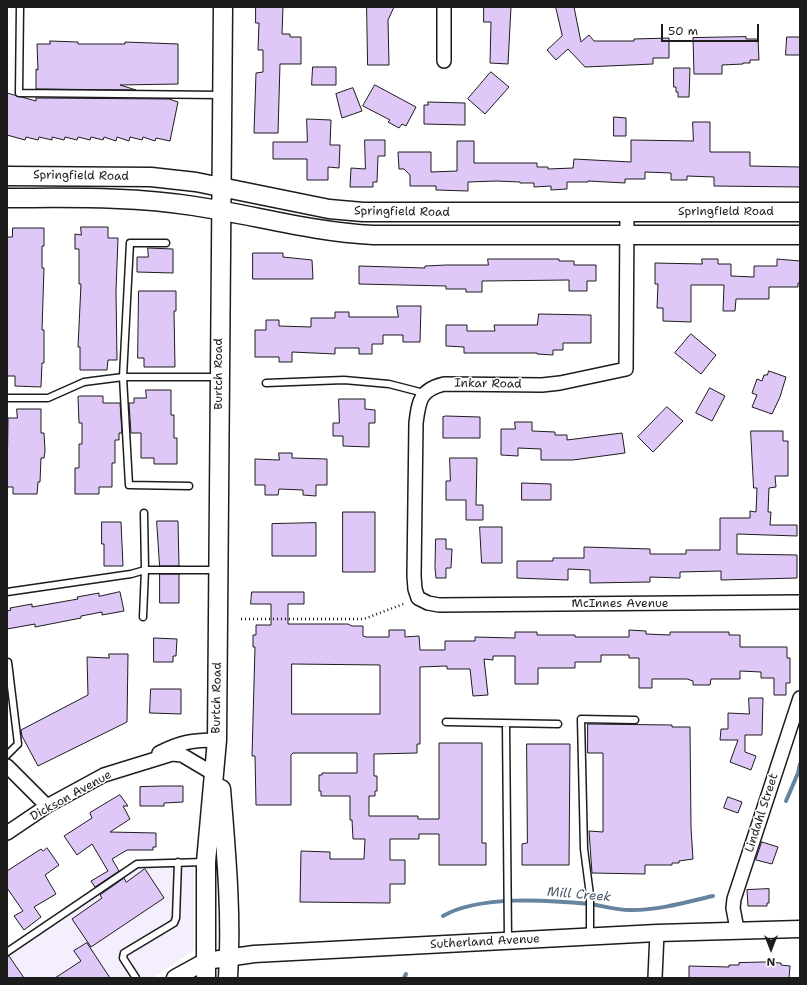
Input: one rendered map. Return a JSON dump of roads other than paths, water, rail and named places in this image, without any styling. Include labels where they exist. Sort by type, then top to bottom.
[{"type":"main road","name":"Burtch Road","points":[[206,970],[206,862],[217,740],[220,212],[223,95],[223,7]]},
{"type":"main road","name":"Springfield Road","points":[[7,176],[151,177],[196,182],[329,209],[363,212],[800,212]]},
{"type":"main road","name":"Springfield Road","points":[[7,198],[107,198],[195,206],[220,212],[345,234],[627,236],[800,235]]},
{"type":"main road","name":"Burtch Road","points":[[217,740],[226,846],[228,978]]},
{"type":"street","points":[[444,7],[444,61]]},
{"type":"street","name":"Inkar Road","points":[[424,393],[433,387],[444,384],[542,385],[560,383],[626,369],[627,213]]},
{"type":"street","name":"McInnes Avenue","points":[[424,393],[419,402],[416,423],[414,576],[415,589],[418,598],[428,604],[800,602]]},
{"type":"street","name":"Lindahl Street","points":[[737,929],[733,908],[734,899],[800,698]]},
{"type":"street","name":"Dickson Avenue","points":[[138,764],[178,743],[193,740],[217,740]]},
{"type":"street","name":"Dickson Avenue","points":[[7,833],[47,806],[104,775],[172,754],[182,755],[214,774]]},
{"type":"street","points":[[7,766],[47,806]]},
{"type":"street","name":"Sutherland Avenue","points":[[175,978],[206,970],[228,957],[327,950],[508,942],[737,929],[800,929]]},
{"type":"street","points":[[655,978],[657,933]]},
{"type":"lane","points":[[20,7],[19,93],[223,95]]},
{"type":"lane","points":[[166,243],[130,243],[123,377],[129,486],[189,486]]},
{"type":"lane","points":[[7,398],[48,398],[84,382],[123,377],[219,377]]},
{"type":"lane","points":[[266,383],[344,380],[389,384],[424,393]]},
{"type":"lane","points":[[143,617],[144,513]]},
{"type":"lane","points":[[7,592],[131,574],[144,570],[218,570]]},
{"type":"lane","points":[[7,755],[18,744],[8,662]]},
{"type":"lane","points":[[590,937],[590,895],[585,855],[581,719],[635,720]]},
{"type":"lane","points":[[446,722],[558,724]]},
{"type":"lane","points":[[506,724],[506,895],[508,942]]},
{"type":"lane","points":[[136,978],[123,958],[124,953],[174,923],[176,918],[178,862]]},
{"type":"lane","points":[[7,952],[137,864],[206,862]]},
{"type":"waterway","name":"Mill Creek","points":[[786,801],[798,773],[800,764]]},
{"type":"waterway","name":"Mill Creek","points":[[443,916],[458,909],[495,902],[555,901],[590,904],[617,909],[642,910],[713,896]]},
{"type":"waterway","name":"Mill Creek","points":[[404,978],[406,974]]}]
